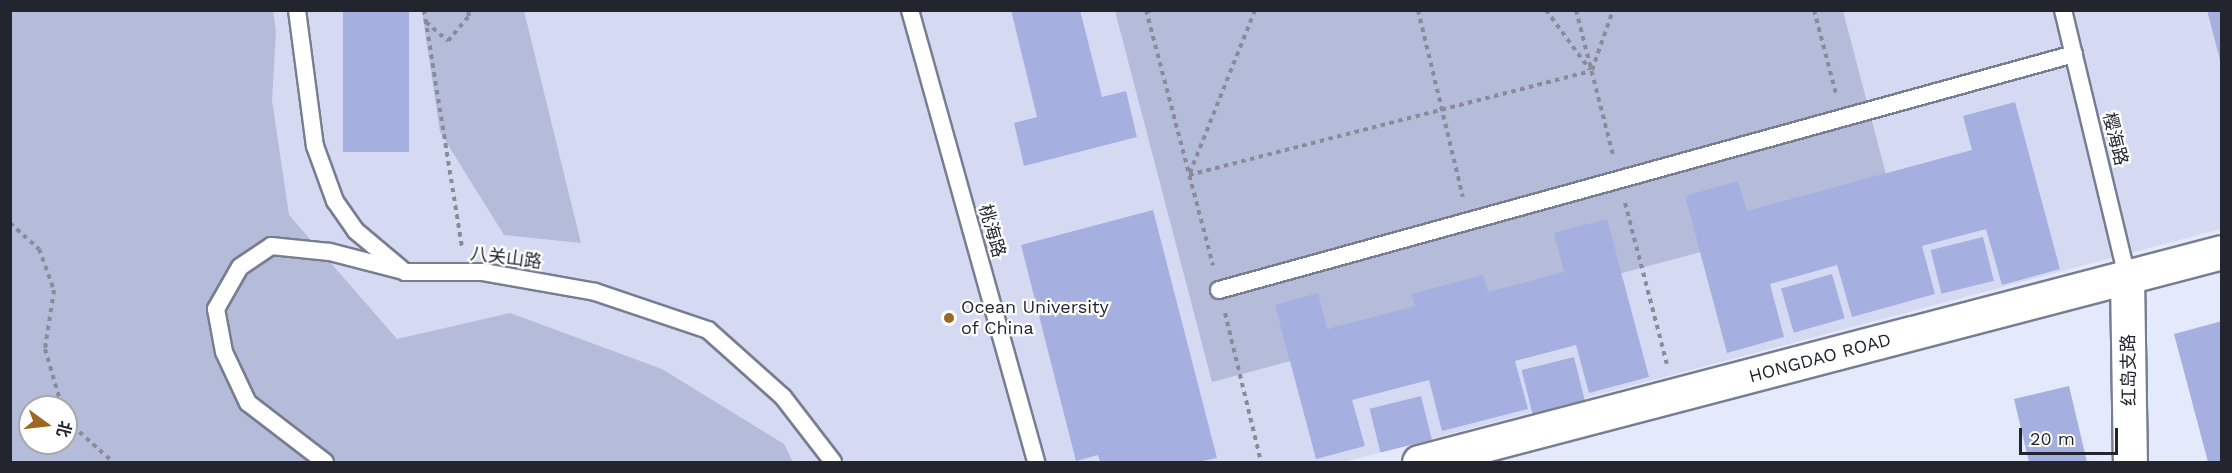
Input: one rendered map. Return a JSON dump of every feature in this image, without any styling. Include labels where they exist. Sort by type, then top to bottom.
[{"type":"street","name":"HONGDAO ROAD","points":[[1419,462],[2222,252]]},
{"type":"street","name":"红岛支路","points":[[2127,277],[2130,462]]},
{"type":"lane","points":[[297,10],[315,146],[335,201],[356,231],[405,272]]},
{"type":"lane","name":"桃海路","points":[[910,10],[1036,462]]},
{"type":"lane","name":"樱海路","points":[[2063,10],[2127,277]]},
{"type":"lane","points":[[1219,290],[2074,54]]},
{"type":"lane","name":"八关山路","points":[[326,462],[248,404],[224,352],[216,309],[240,267],[271,246],[330,252],[405,272],[466,272],[595,292],[708,330],[783,397],[833,462]]},
{"type":"path","points":[[424,10],[466,272]]},
{"type":"path","points":[[426,22],[448,41],[469,16],[468,10]]},
{"type":"path","points":[[1159,10],[1146,11],[1219,290],[1261,462]]},
{"type":"path","points":[[1189,175],[1255,10]]},
{"type":"path","points":[[1418,10],[1469,221]]},
{"type":"path","points":[[1546,10],[1591,71]]},
{"type":"path","points":[[1576,10],[1605,126]]},
{"type":"path","points":[[1591,71],[1613,10]]},
{"type":"path","points":[[1815,10],[1842,118]]},
{"type":"path","points":[[1189,175],[1591,71]]},
{"type":"path","points":[[1619,179],[1675,395]]},
{"type":"path","points":[[10,223],[39,249],[54,290],[45,349],[58,395]]},
{"type":"path","points":[[78,431],[113,462]]},
{"type":"shaded area","points":[[273,10],[276,31],[272,100],[289,215],[397,339],[510,313],[662,369],[784,444],[793,462],[11,462],[11,11]]},
{"type":"shaded area","name":"Ocean University of China","points":[[10,11],[2221,11],[2221,229],[1344,462],[11,462]]},
{"type":"shaded area","points":[[422,11],[524,11],[581,243],[504,235],[440,132]]},
{"type":"shaded area","points":[[1115,11],[1843,11],[1893,201],[1212,382]]},
{"type":"building","points":[[343,10],[409,10],[409,152],[343,152]]},
{"type":"building","points":[[1011,10],[1080,10],[1102,97],[1126,91],[1137,137],[1024,166],[1014,123],[1037,117]]},
{"type":"building","points":[[2207,10],[2222,10],[2221,64]]},
{"type":"building","points":[[2015,102],[2060,269],[2002,285],[1986,229],[1922,246],[1935,294],[1852,317],[1837,265],[1770,284],[1784,337],[1727,353],[1685,196],[1738,181],[1747,211],[1972,150],[1963,116]]},
{"type":"building","points":[[1153,210],[1217,458],[1198,462],[1100,462],[1098,455],[1076,461],[1021,245]]},
{"type":"building","points":[[1607,219],[1649,377],[1589,393],[1576,345],[1515,361],[1528,409],[1442,431],[1429,380],[1352,400],[1365,446],[1316,459],[1275,305],[1318,293],[1327,329],[1415,306],[1411,294],[1483,275],[1488,292],[1564,272],[1554,233]]},
{"type":"building","points":[[1983,237],[1994,281],[1941,294],[1931,250]]},
{"type":"building","points":[[1832,274],[1845,318],[1794,333],[1781,289]]},
{"type":"building","points":[[2222,321],[2222,462],[2208,462],[2174,334]]},
{"type":"building","points":[[1574,357],[1585,401],[1532,414],[1522,370]]},
{"type":"building","points":[[2069,386],[2087,462],[2029,462],[2014,399]]},
{"type":"building","points":[[1421,396],[1432,440],[1380,452],[1370,409]]},
{"type":"place","name":"Ocean University of China","points":[[949,318]]}]
